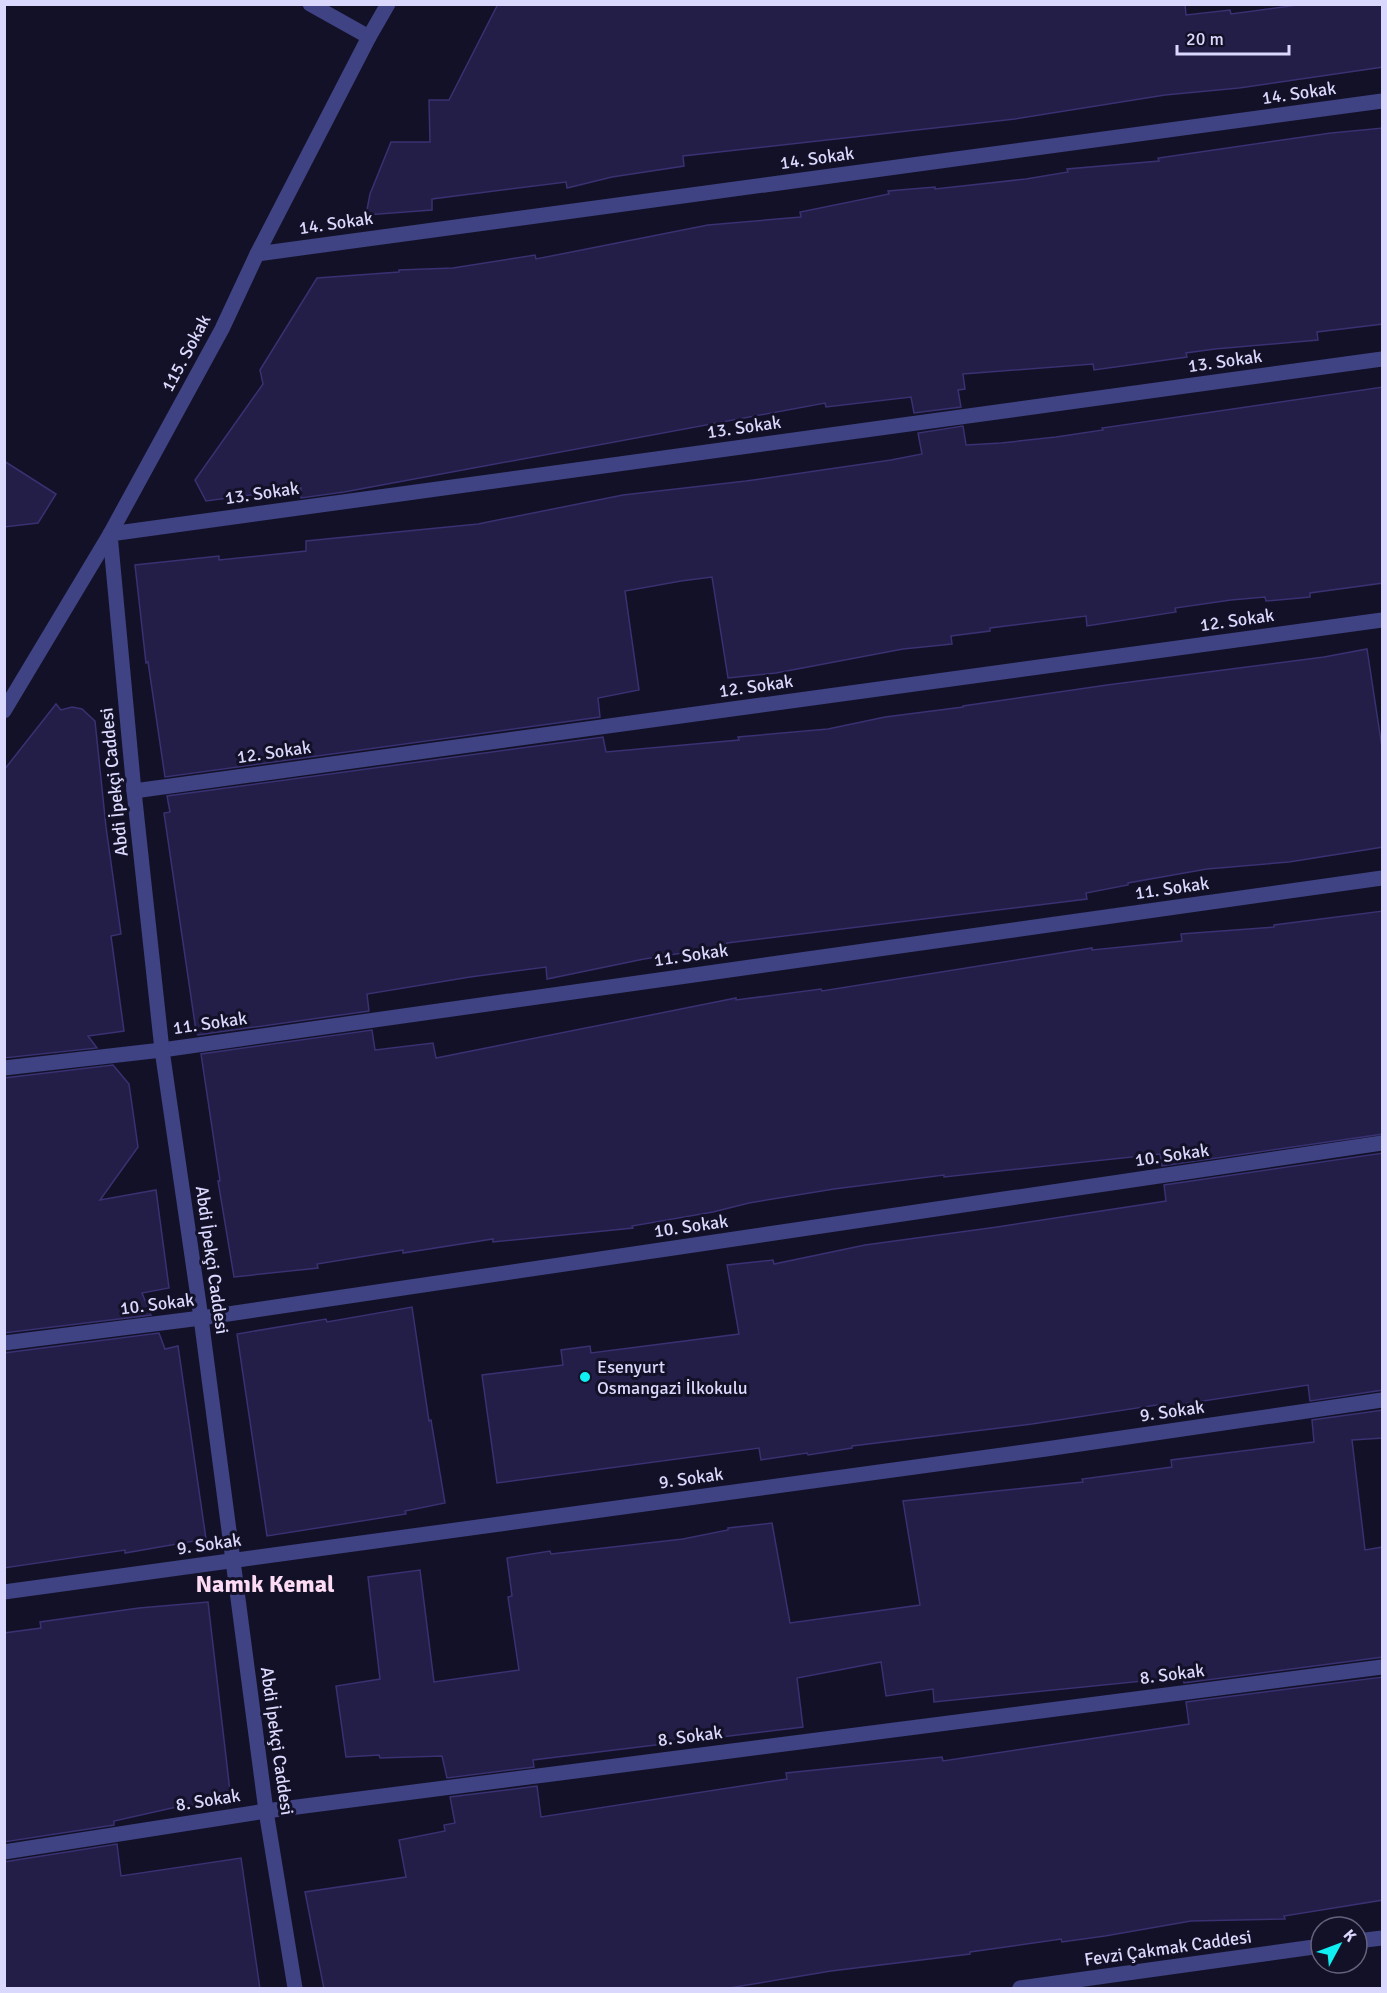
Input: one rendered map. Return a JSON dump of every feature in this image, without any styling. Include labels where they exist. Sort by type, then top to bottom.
[{"type":"street","points":[[310,4],[369,37]]},
{"type":"street","name":"115. Sokak","points":[[4,711],[110,534],[222,329],[257,254],[388,4]]},
{"type":"street","name":"14. Sokak","points":[[257,254],[1383,101]]},
{"type":"street","name":"13. Sokak","points":[[110,534],[1383,358]]},
{"type":"street","name":"Abdi İpekçi Caddesi","points":[[110,534],[134,791],[162,1050],[201,1318],[266,1811],[295,1989]]},
{"type":"street","name":"12. Sokak","points":[[134,791],[1383,620]]},
{"type":"street","name":"11. Sokak","points":[[4,1068],[162,1050],[1383,878]]},
{"type":"street","name":"10. Sokak","points":[[4,1343],[201,1318],[1383,1143]]},
{"type":"street","name":"9. Sokak","points":[[4,1592],[1383,1400]]},
{"type":"street","name":"8. Sokak","points":[[4,1852],[266,1811],[1383,1667]]},
{"type":"street","name":"Fevzi Çakmak Caddesi","points":[[1020,1989],[1309,1948]]},
{"type":"building","points":[[498,4],[1185,4],[1186,15],[1230,10],[1231,14],[1305,4],[1383,4],[1383,67],[1239,88],[1165,95],[1015,119],[683,156],[684,166],[612,177],[567,188],[566,182],[432,199],[432,210],[366,215],[370,194],[391,142],[430,142],[429,100],[449,100]]},
{"type":"building","points":[[1383,128],[1383,324],[1317,332],[1318,340],[1215,349],[1186,353],[1187,357],[1094,370],[1093,364],[963,374],[965,389],[958,390],[961,407],[914,413],[911,397],[826,407],[825,403],[301,498],[301,488],[206,501],[195,480],[263,384],[260,370],[317,278],[399,272],[399,270],[453,268],[535,255],[536,259],[708,225],[801,217],[800,212],[889,194],[888,191],[935,187],[935,189],[1026,179],[1068,172],[1067,169],[1159,161],[1158,158],[1331,133]]},
{"type":"building","points":[[1383,387],[1383,583],[1310,593],[1310,597],[1266,601],[1265,597],[1175,608],[1176,612],[1087,626],[1086,616],[990,628],[990,631],[951,636],[952,644],[903,649],[776,673],[728,678],[712,577],[681,581],[625,591],[639,690],[598,698],[600,717],[165,777],[148,662],[146,663],[135,565],[219,556],[219,560],[306,551],[306,541],[478,524],[623,495],[746,481],[891,460],[922,454],[918,433],[963,426],[966,445],[1001,443],[1056,437],[1103,430],[1102,428]]},
{"type":"building","points":[[4,461],[56,494],[38,523],[4,527]]},
{"type":"building","points":[[1367,649],[1383,754],[1383,847],[1289,862],[1207,869],[1086,893],[1087,899],[727,943],[727,946],[644,959],[547,979],[546,967],[470,977],[367,994],[369,1011],[198,1035],[196,1031],[164,813],[170,812],[167,796],[603,737],[606,752],[739,740],[738,737],[828,729],[885,717],[1324,657]]},
{"type":"building","points":[[56,704],[61,710],[72,707],[82,709],[95,721],[106,827],[121,934],[111,936],[124,1031],[88,1036],[97,1048],[4,1058],[4,770]]},
{"type":"building","points":[[1383,911],[1383,1134],[1162,1166],[1160,1154],[944,1177],[944,1175],[749,1203],[713,1212],[632,1226],[633,1228],[493,1242],[493,1239],[403,1253],[403,1250],[317,1264],[318,1268],[234,1277],[201,1054],[372,1030],[375,1050],[433,1043],[436,1058],[736,998],[736,1000],[821,989],[822,991],[1092,948],[1092,950],[1182,941],[1181,934],[1274,927],[1274,925]]},
{"type":"building","points":[[113,1065],[129,1084],[138,1147],[100,1200],[156,1190],[169,1288],[142,1293],[151,1315],[4,1333],[4,1078]]},
{"type":"building","points":[[1383,1153],[1383,1390],[1310,1401],[1308,1385],[1164,1407],[1163,1404],[1032,1424],[852,1446],[852,1448],[808,1455],[807,1453],[761,1460],[759,1448],[497,1483],[482,1375],[563,1365],[561,1350],[590,1346],[591,1353],[739,1334],[727,1265],[773,1260],[774,1264],[865,1245],[1166,1201],[1164,1185]]},
{"type":"building","points":[[412,1307],[429,1421],[431,1420],[445,1503],[405,1511],[406,1514],[267,1536],[237,1334],[326,1319],[327,1322]]},
{"type":"building","points":[[159,1333],[165,1349],[178,1346],[206,1539],[125,1553],[125,1550],[4,1568],[4,1353]]},
{"type":"building","points":[[1383,1410],[1383,1438],[1352,1440],[1365,1550],[1383,1547],[1383,1657],[1184,1683],[1183,1677],[934,1702],[933,1689],[886,1696],[881,1662],[797,1678],[803,1727],[533,1760],[534,1767],[447,1778],[442,1756],[346,1757],[336,1686],[380,1679],[368,1577],[420,1570],[434,1682],[519,1670],[508,1597],[512,1596],[507,1558],[550,1551],[551,1554],[683,1539],[728,1530],[728,1528],[772,1523],[790,1623],[920,1605],[903,1501],[1083,1482],[1082,1479],[1172,1467],[1171,1460],[1314,1442],[1312,1420]]},
{"type":"building","points":[[208,1602],[231,1800],[172,1808],[114,1821],[114,1825],[4,1842],[4,1633],[41,1628],[40,1622],[139,1608]]},
{"type":"building","points":[[1383,1677],[1383,1900],[1284,1916],[1285,1919],[1191,1921],[1105,1936],[1062,1942],[1061,1939],[970,1952],[970,1954],[831,1971],[723,1989],[324,1989],[305,1892],[406,1877],[399,1840],[445,1831],[444,1825],[455,1823],[450,1797],[537,1786],[541,1817],[787,1779],[786,1773],[942,1757],[943,1761],[1189,1724],[1186,1702]]},
{"type":"building","points":[[117,1844],[121,1876],[241,1858],[260,1989],[4,1989],[4,1862]]},
{"type":"place","name":"Esenyurt Osmangazi İlkokulu","points":[[585,1377]]},
{"type":"district","name":"Namık Kemal","points":[[265,1584]]}]
